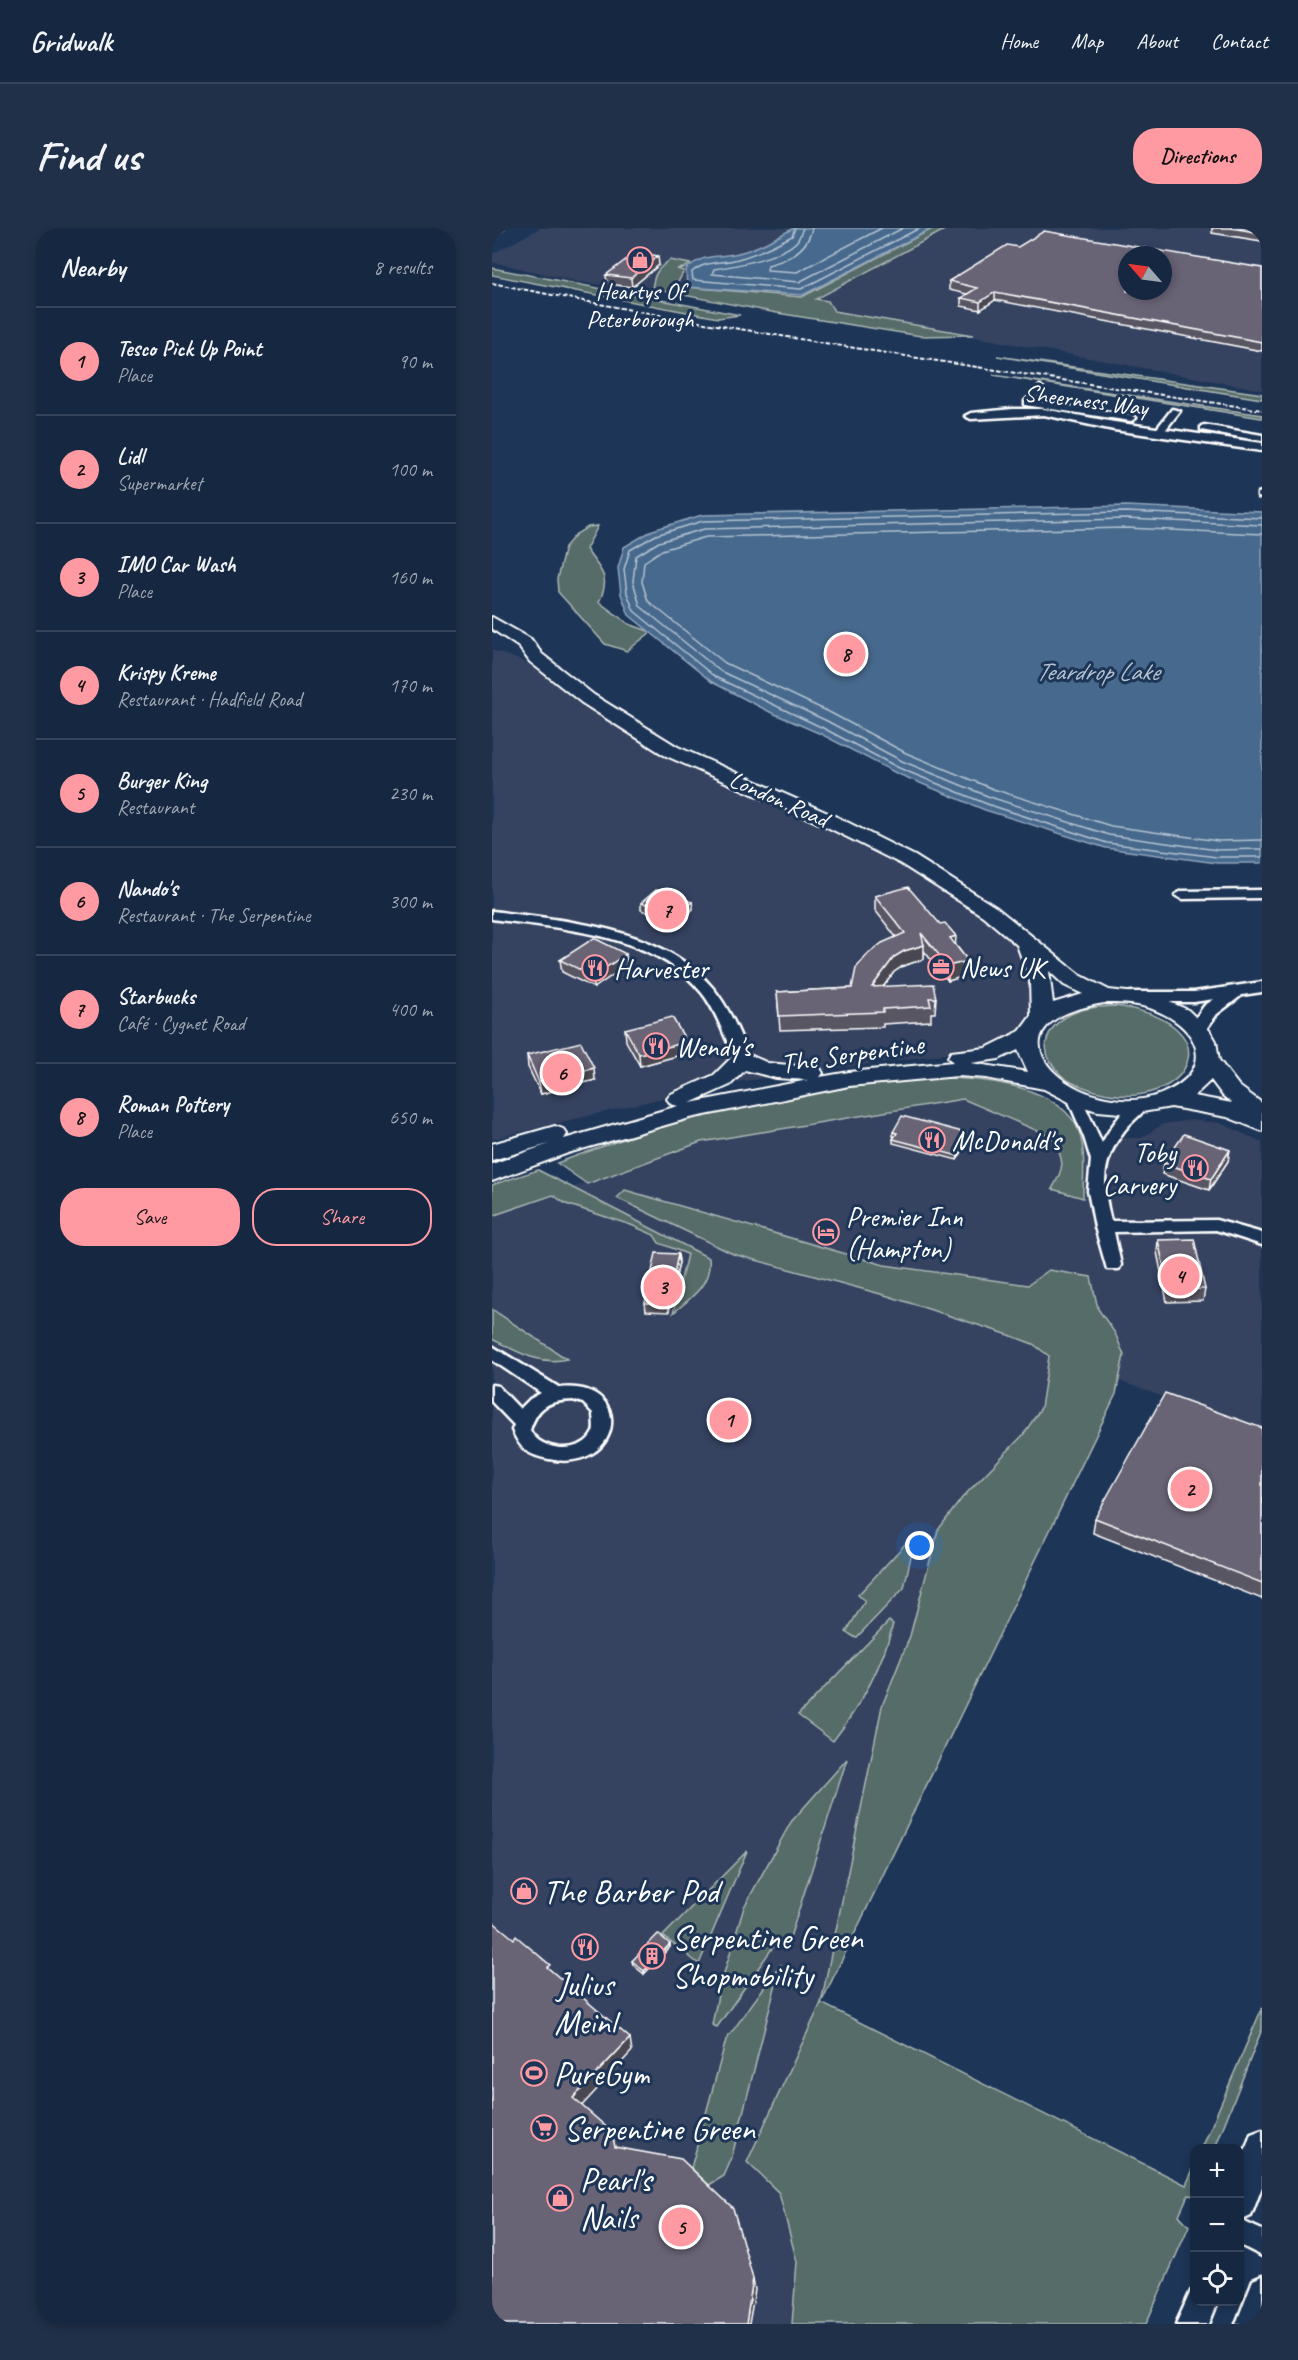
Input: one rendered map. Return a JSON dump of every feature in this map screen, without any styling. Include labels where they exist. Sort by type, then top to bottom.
[{"type":"highway","points":[[492,230],[497,228]]},
{"type":"main road","name":"London Road","points":[[492,622],[525,643],[536,658],[588,699],[671,752],[830,821],[908,860],[990,912],[1072,980],[1105,996]]},
{"type":"main road","name":"London Road","points":[[492,640],[536,658]]},
{"type":"main road","name":"London Road","points":[[1022,939],[1040,971],[1043,987],[1036,1026]]},
{"type":"main road","points":[[1105,996],[1132,997],[1158,1004],[1181,1014],[1198,1028],[1207,1044],[1209,1062],[1203,1076],[1189,1089],[1170,1099],[1140,1106],[1106,1105],[1074,1096],[1050,1083],[1036,1068],[1029,1052],[1036,1026],[1059,1006],[1081,999],[1105,996]]},
{"type":"main road","name":"The Serpentine","points":[[492,1152],[679,1099],[812,1073],[991,1054],[1036,1026]]},
{"type":"main road","points":[[679,1099],[722,1080],[743,1059],[756,1067],[767,1070],[812,1073]]},
{"type":"main road","points":[[1209,1062],[1232,1090],[1262,1114]]},
{"type":"main road","name":"The Serpentine","points":[[492,1173],[560,1148],[687,1111],[849,1079],[958,1069],[986,1071],[1050,1083]]},
{"type":"main road","points":[[1170,1099],[1233,1111],[1262,1123]]},
{"type":"street","points":[[1040,389],[1028,403],[1064,411],[1131,418]]},
{"type":"street","name":"Sheerness Way","points":[[971,416],[1064,411],[1114,426],[1160,430],[1262,447]]},
{"type":"street","name":"Sheerness Way","points":[[1160,430],[1175,411]]},
{"type":"street","points":[[1204,428],[1262,438]]},
{"type":"street","points":[[1190,897],[1262,894]]},
{"type":"street","points":[[492,915],[586,930],[632,941],[659,953],[684,968],[706,989],[731,1030],[743,1059]]},
{"type":"street","points":[[1132,997],[1194,997],[1262,987]]},
{"type":"street","points":[[1198,1028],[1210,1010],[1238,992]]},
{"type":"street","points":[[1074,1096],[1092,1137],[1099,1160],[1096,1191],[1113,1265]]},
{"type":"street","points":[[1099,1160],[1119,1126],[1140,1106]]},
{"type":"street","points":[[1103,1227],[1216,1226],[1262,1239]]},
{"type":"street","points":[[492,1352],[557,1395]]},
{"type":"street","points":[[492,1391],[522,1422]]},
{"type":"street","points":[[557,1395],[581,1395],[597,1404],[602,1411],[604,1428],[591,1445],[569,1454],[550,1455],[540,1452],[525,1441],[522,1422],[535,1405],[557,1395]]},
{"type":"street","points":[[1242,2198],[1262,2145]]},
{"type":"street","points":[[1244,2235],[1262,2244]]},
{"type":"street","points":[[1249,2324],[1262,2289]]},
{"type":"street","points":[[1192,2324],[1200,2306]]},
{"type":"shaded area","points":[[540,228],[1262,228],[1262,390],[834,311],[579,282],[492,262],[492,254]]},
{"type":"shaded area","points":[[492,650],[525,662],[644,742],[869,846],[975,908],[1016,946],[1037,989],[1029,1018],[1018,1033],[1002,1043],[974,1050],[744,1081],[492,1139]]},
{"type":"shaded area","points":[[963,1099],[1052,1137],[1141,1138],[1163,1124],[1191,1120],[1220,1123],[1262,1142],[1262,1432],[1049,1356],[1041,1408],[1023,1435],[962,1498],[938,1530],[910,1636],[882,1706],[821,2003],[747,2162],[779,2193],[797,2262],[792,2324],[492,2324],[492,1216],[701,1142]]},
{"type":"green space","points":[[934,228],[948,228],[816,299],[828,301],[834,311],[973,335],[921,336],[777,313],[652,289],[657,272],[670,260],[690,264],[677,269],[684,271],[676,286],[802,297]]},
{"type":"green space","points":[[492,268],[740,315],[718,318],[492,275]]},
{"type":"green space","points":[[997,356],[1262,394],[1262,399]]},
{"type":"green space","points":[[993,375],[1262,415],[1262,418]]},
{"type":"green space","points":[[598,526],[586,549],[603,574],[603,593],[599,602],[629,624],[651,632],[627,651],[605,644],[558,592],[557,579],[565,547],[576,534],[588,527]]},
{"type":"green space","points":[[1116,1006],[1154,1015],[1177,1030],[1188,1046],[1187,1064],[1176,1079],[1156,1090],[1130,1095],[1099,1092],[1065,1078],[1054,1067],[1046,1050],[1046,1042],[1049,1034],[1061,1020],[1082,1010]]},
{"type":"green space","points":[[913,1078],[954,1078],[1002,1083],[1025,1089],[1046,1098],[1063,1109],[1076,1125],[1082,1142],[1083,1198],[1052,1189],[1060,1174],[1062,1163],[1052,1137],[963,1099],[701,1142],[587,1184],[557,1163],[654,1129],[715,1112],[799,1095]]},
{"type":"green space","points":[[538,1170],[709,1258],[704,1283],[687,1302],[673,1313],[687,1254],[659,1243],[654,1235],[566,1204],[553,1195],[492,1216],[492,1185]]},
{"type":"green space","points":[[625,1190],[884,1265],[1028,1285],[1049,1270],[1091,1277],[1098,1309],[1115,1333],[1124,1355],[1116,1394],[821,2003],[882,1706],[910,1636],[938,1530],[962,1498],[1023,1435],[1041,1408],[1049,1356],[1033,1344],[1009,1335],[888,1296],[733,1254],[617,1198]]},
{"type":"green space","points":[[492,1309],[567,1359],[547,1361],[538,1359],[492,1339]]},
{"type":"green space","points":[[907,1542],[914,1543],[904,1588],[856,1638],[846,1632],[865,1601],[858,1595]]},
{"type":"green space","points":[[889,1621],[893,1624],[877,1671],[853,1714],[833,1741],[798,1715]]},
{"type":"green space","points":[[847,1759],[787,1947],[773,1947],[717,2027],[712,2025],[719,1990],[744,1907],[791,1822]]},
{"type":"green space","points":[[747,1851],[699,1964],[663,1936]]},
{"type":"green space","points":[[781,1964],[731,2160],[724,2176],[709,2185],[691,2168],[726,2040]]},
{"type":"green space","points":[[821,2003],[1186,2185],[1190,2176],[1190,2195],[1188,2195],[1179,2215],[1189,2226],[1146,2324],[792,2324],[797,2262],[779,2193],[747,2162]]},
{"type":"green space","points":[[1262,2008],[1262,2029],[1217,2144],[1204,2144]]},
{"type":"water","points":[[794,228],[933,228],[803,295],[687,287],[686,269],[692,264],[708,257],[750,250]]},
{"type":"water","name":"Teardrop Lake","points":[[1126,506],[1262,512],[1262,863],[1217,863],[1106,848],[985,810],[896,773],[712,682],[629,615],[621,594],[618,568],[624,547],[653,530],[702,515]]},
{"type":"building","points":[[1231,228],[1262,228],[1262,233]]},
{"type":"building","points":[[1044,231],[1132,246],[1118,246],[1118,300],[1172,300],[1172,253],[1262,268],[1262,342],[995,292],[980,302],[961,298],[977,288],[949,281],[1007,245],[1018,247]]},
{"type":"building","points":[[636,252],[658,256],[631,278],[606,275]]},
{"type":"building","points":[[908,887],[940,924],[945,923],[956,936],[950,938],[968,961],[948,966],[921,933],[924,945],[904,951],[894,957],[872,987],[933,984],[936,998],[929,998],[931,1006],[883,1009],[883,1012],[779,1016],[777,992],[852,988],[856,968],[868,954],[882,943],[905,933],[875,896]]},
{"type":"building","points":[[656,890],[692,902],[677,915],[641,903]]},
{"type":"building","points":[[594,938],[626,954],[593,976],[560,960]]},
{"type":"building","points":[[672,1017],[687,1042],[639,1054],[625,1029]]},
{"type":"building","points":[[581,1042],[594,1068],[539,1082],[527,1055]]},
{"type":"building","name":"McDonald's","points":[[902,1116],[970,1134],[958,1156],[893,1139],[897,1133],[893,1132]]},
{"type":"building","points":[[1184,1134],[1230,1150],[1211,1179],[1164,1163]]},
{"type":"building","points":[[1194,1239],[1205,1289],[1169,1290],[1158,1240]]},
{"type":"building","points":[[656,1253],[678,1254],[668,1304],[645,1303]]},
{"type":"building","points":[[1165,1393],[1262,1428],[1262,1583],[1095,1518]]},
{"type":"building","points":[[729,1405],[745,1415],[729,1428],[713,1418]]},
{"type":"building","name":"Serpentine Green","points":[[492,1921],[514,1939],[516,1936],[550,1965],[547,1967],[630,2038],[573,2098],[612,2132],[615,2147],[681,2159],[733,2208],[753,2278],[746,2324],[492,2324]]},
{"type":"building","name":"Serpentine Green Shopmobility","points":[[658,1934],[670,1944],[644,1971],[632,1961]]},
{"type":"railway","points":[[492,283],[780,336],[1262,410]]},
{"type":"place","name":"Heartys Of Peterborough","points":[[640,260]]},
{"type":"place","name":"Roman Pottery","points":[[846,654]]},
{"type":"place","name":"Starbucks","points":[[667,910]]},
{"type":"place","name":"News UK","points":[[941,967]]},
{"type":"place","name":"Harvester","points":[[595,968]]},
{"type":"place","name":"Wendy's","points":[[656,1046]]},
{"type":"place","name":"Nando's","points":[[562,1073]]},
{"type":"place","name":"McDonald's","points":[[932,1140]]},
{"type":"place","name":"Toby Carvery","points":[[1195,1168]]},
{"type":"place","name":"Premier Inn (Hampton)","points":[[826,1232]]},
{"type":"place","name":"Krispy Kreme","points":[[1180,1276]]},
{"type":"place","name":"IMO Car Wash","points":[[663,1287]]},
{"type":"place","name":"Tesco Pick Up Point","points":[[729,1420]]},
{"type":"place","name":"Lidl","points":[[1190,1489]]},
{"type":"place","name":"The Barber Pod","points":[[524,1891]]},
{"type":"place","name":"Julius Meinl","points":[[585,1947]]},
{"type":"place","name":"Serpentine Green Shopmobility","points":[[652,1956]]},
{"type":"place","name":"PureGym","points":[[534,2073]]},
{"type":"place","name":"Serpentine Green","points":[[544,2128]]},
{"type":"place","name":"Pearl's Nails","points":[[560,2198]]},
{"type":"place","name":"Burger King","points":[[681,2227]]}]
